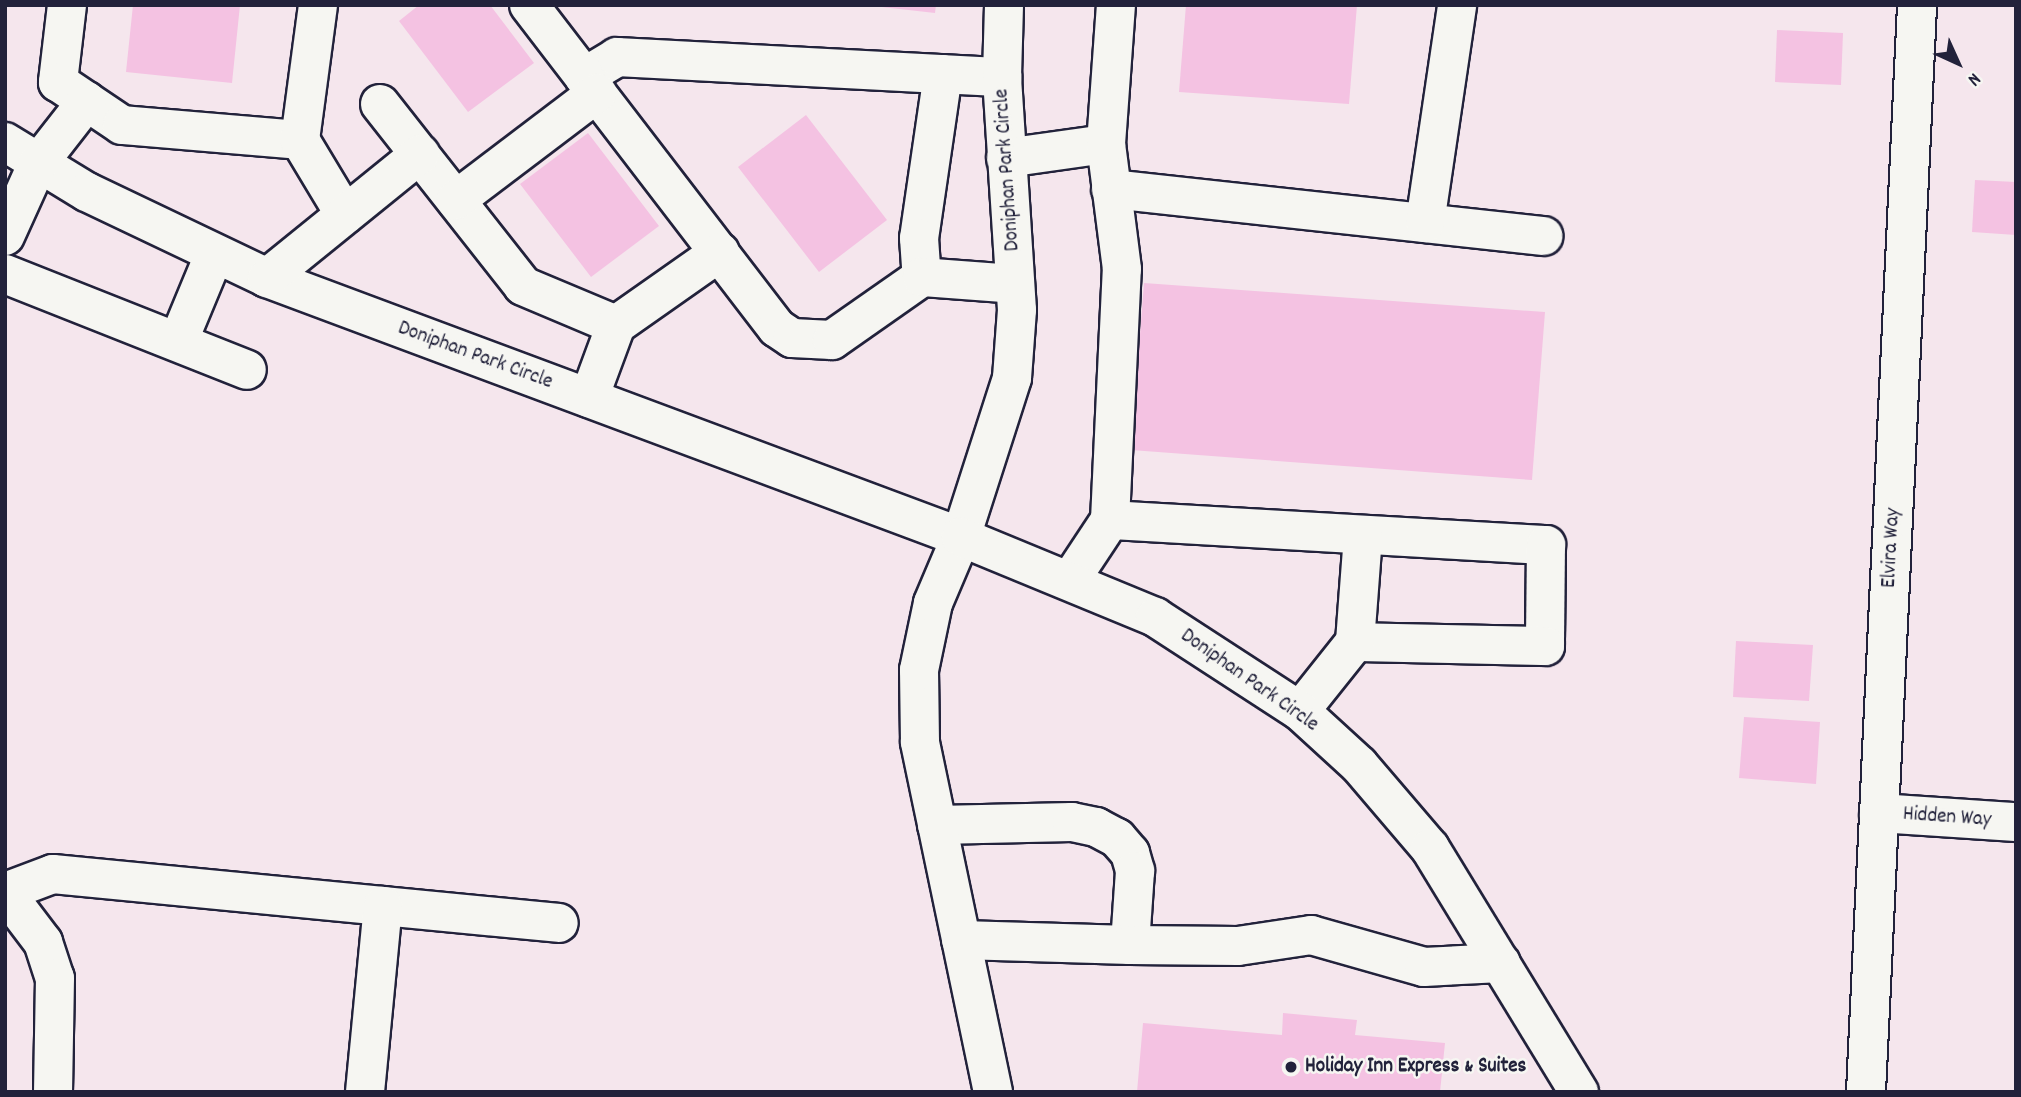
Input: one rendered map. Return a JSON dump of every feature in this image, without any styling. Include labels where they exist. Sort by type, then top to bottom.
[{"type":"street","points":[[67,5],[58,82],[122,125],[300,140]]},
{"type":"street","points":[[318,5],[300,140],[345,215]]},
{"type":"street","points":[[529,5],[777,328],[792,338],[832,340],[922,277],[1015,284]]},
{"type":"street","name":"Doniphan Park Circle","points":[[993,1092],[920,742],[919,670],[933,603],[961,537],[1012,378],[1015,284],[1002,77],[1004,5]]},
{"type":"street","points":[[1071,579],[1110,520],[1122,269],[1106,144],[1116,5]]},
{"type":"street","points":[[1425,223],[1457,5]]},
{"type":"street","name":"Elvira Way","points":[[1866,1092],[1917,5]]},
{"type":"street","points":[[456,200],[591,85],[617,57],[1002,77]]},
{"type":"street","points":[[922,277],[919,238],[943,74]]},
{"type":"street","points":[[5,236],[37,165],[87,101]]},
{"type":"street","points":[[380,104],[523,286],[617,325]]},
{"type":"street","name":"Doniphan Park Circle","points":[[5,142],[37,165],[214,255],[267,278],[961,537],[1071,579],[1155,617],[1300,711],[1359,765],[1430,848],[1580,1092]]},
{"type":"street","points":[[1006,158],[1106,144]]},
{"type":"street","points":[[267,278],[420,154]]},
{"type":"street","points":[[1111,189],[1543,236]]},
{"type":"street","points":[[589,398],[617,325],[720,253]]},
{"type":"street","points":[[178,342],[214,255]]},
{"type":"street","points":[[5,274],[247,370]]},
{"type":"street","points":[[1110,520],[1546,545],[1545,646],[1355,642]]},
{"type":"street","points":[[1300,711],[1355,642],[1363,534]]},
{"type":"street","name":"Hidden Way","points":[[1879,813],[2016,822]]},
{"type":"street","points":[[937,825],[1072,822],[1096,827],[1117,838],[1130,853],[1135,871],[1130,945]]},
{"type":"street","points":[[53,1092],[55,978],[43,942],[5,892],[53,874],[559,923]]},
{"type":"street","points":[[365,1092],[383,905]]},
{"type":"street","points":[[961,940],[1238,946],[1311,936],[1424,967],[1501,963]]},
{"type":"building","points":[[133,5],[240,5],[232,83],[126,72]]},
{"type":"building","points":[[419,5],[490,5],[534,63],[468,112],[399,21]]},
{"type":"building","points":[[864,5],[936,5],[935,13]]},
{"type":"building","points":[[1186,5],[1357,5],[1349,104],[1179,92]]},
{"type":"building","points":[[1777,30],[1843,33],[1841,85],[1775,82]]},
{"type":"building","points":[[806,115],[887,220],[819,272],[738,167]]},
{"type":"building","points":[[588,133],[659,226],[591,277],[520,184]]},
{"type":"building","points":[[1975,180],[2016,182],[2016,235],[1972,232]]},
{"type":"building","points":[[1144,283],[1545,312],[1532,480],[1131,450]]},
{"type":"building","points":[[1736,641],[1813,645],[1809,701],[1733,697]]},
{"type":"building","points":[[1744,717],[1820,722],[1816,784],[1739,778]]},
{"type":"building","name":"Holiday Inn Express & Suites","points":[[1283,1013],[1357,1020],[1355,1035],[1445,1043],[1440,1092],[1137,1092],[1143,1023],[1282,1035]]},
{"type":"place","name":"Holiday Inn Express & Suites","points":[[1291,1067]]}]
